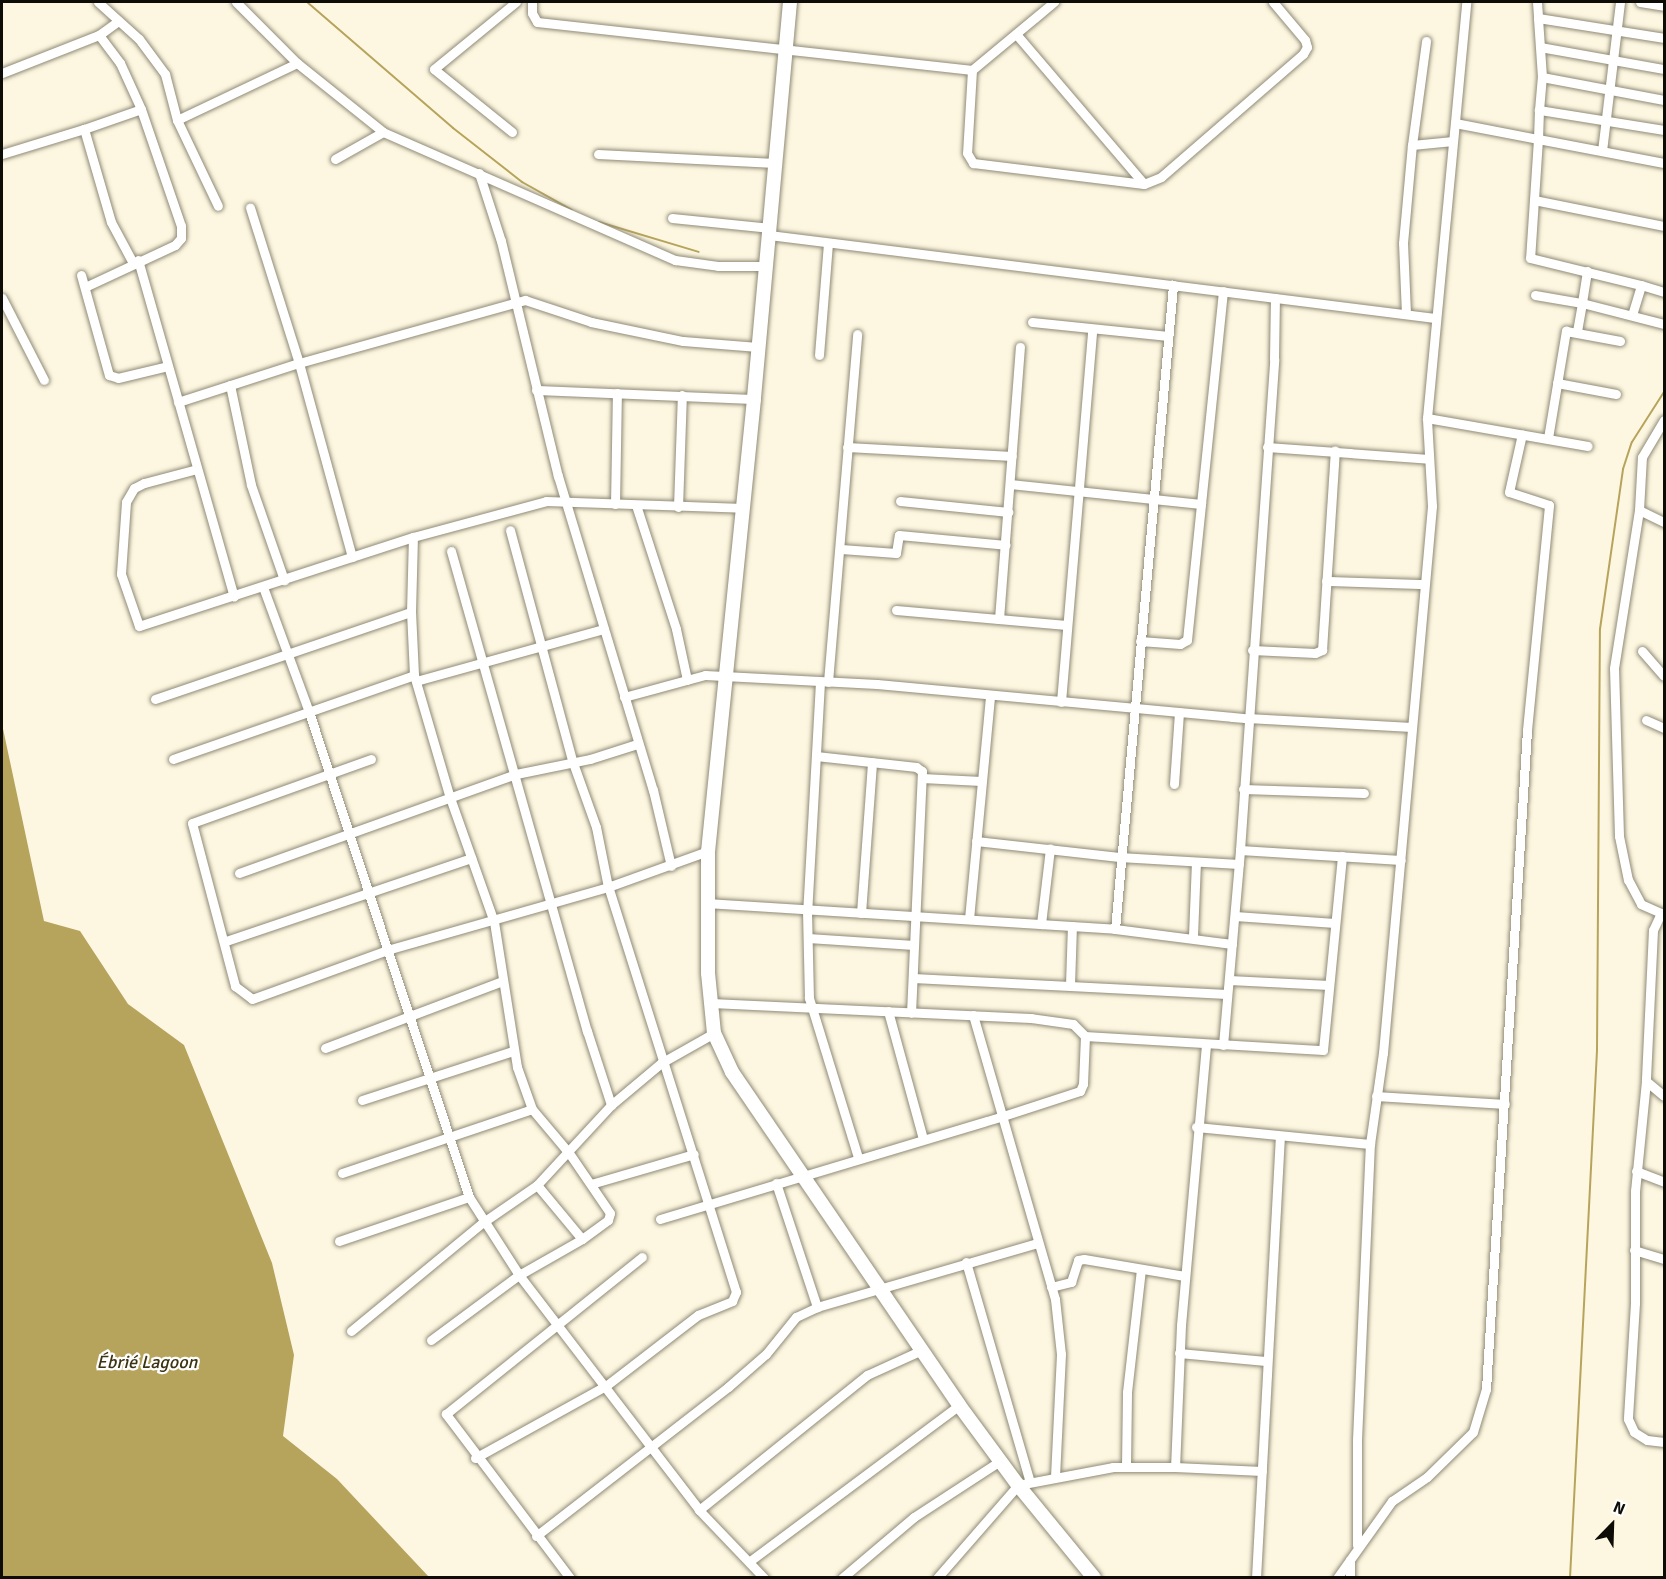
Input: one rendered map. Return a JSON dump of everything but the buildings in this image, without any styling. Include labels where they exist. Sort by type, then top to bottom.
[{"type":"street","points":[[98,2],[154,55],[172,88],[177,120],[218,206]]},
{"type":"street","points":[[236,2],[297,63],[383,132],[675,260],[718,266],[767,266]]},
{"type":"street","points":[[512,132],[434,69],[514,2],[532,2],[531,13],[537,22],[784,47],[972,70],[1054,2]]},
{"type":"street","points":[[790,2],[784,47],[767,266],[708,851],[706,903],[710,1003],[714,1033],[732,1072],[959,1405],[1000,1461],[1024,1484],[1094,1578]]},
{"type":"street","points":[[972,70],[967,153],[974,163],[1144,184],[1161,177],[1303,54],[1307,47],[1305,40],[1272,2]]},
{"type":"street","points":[[1357,1545],[1357,1440],[1369,1224],[1370,1144],[1401,860],[1422,584],[1432,506],[1427,418],[1466,2]]},
{"type":"street","points":[[1537,2],[1542,77],[1530,258],[1665,292]]},
{"type":"street","points":[[1602,151],[1608,121],[1620,2]]},
{"type":"street","points":[[1640,2],[1665,6]]},
{"type":"street","points":[[1538,18],[1665,38]]},
{"type":"street","points":[[2,73],[99,35],[118,21]]},
{"type":"street","points":[[1016,34],[1144,184]]},
{"type":"street","points":[[85,287],[175,245],[181,238],[181,226],[141,109],[120,63],[99,35]]},
{"type":"street","points":[[1406,314],[1403,243],[1412,145],[1426,41]]},
{"type":"street","points":[[1540,47],[1665,69]]},
{"type":"street","points":[[177,120],[297,63]]},
{"type":"street","points":[[1542,77],[1665,100]]},
{"type":"street","points":[[2,154],[141,109]]},
{"type":"street","points":[[1539,110],[1665,130]]},
{"type":"street","points":[[1455,123],[1665,163]]},
{"type":"street","points":[[84,129],[111,222],[136,262],[234,597]]},
{"type":"street","points":[[335,159],[383,132]]},
{"type":"street","points":[[1412,145],[1453,141]]},
{"type":"street","points":[[598,154],[775,164]]},
{"type":"street","points":[[479,173],[501,241],[513,302],[566,502],[637,744],[653,790],[671,866]]},
{"type":"street","points":[[1534,200],[1665,226]]},
{"type":"street","points":[[250,208],[299,363],[352,557]]},
{"type":"street","points":[[672,218],[828,243],[1435,318]]},
{"type":"street","points":[[819,354],[828,243]]},
{"type":"street","points":[[1577,332],[1587,271]]},
{"type":"street","points":[[81,275],[109,375],[118,378],[168,366]]},
{"type":"street","points":[[1115,929],[1119,857],[1173,285]]},
{"type":"street","points":[[1632,315],[1641,285]]},
{"type":"street","points":[[1140,641],[1180,645],[1187,640],[1223,291]]},
{"type":"street","points":[[1535,295],[1582,303],[1665,324]]},
{"type":"street","points":[[2,298],[44,380]]},
{"type":"street","points":[[1223,1045],[1240,850],[1275,298]]},
{"type":"street","points":[[178,402],[299,363],[513,302],[541,303],[591,322],[683,341],[758,347]]},
{"type":"street","points":[[1032,322],[1168,336]]},
{"type":"street","points":[[1061,702],[1092,329]]},
{"type":"street","points":[[1548,438],[1566,331],[1620,341]]},
{"type":"street","points":[[856,334],[841,549],[816,756],[807,911],[811,1007],[858,1157]]},
{"type":"street","points":[[999,620],[1020,347]]},
{"type":"street","points":[[1557,383],[1616,394]]},
{"type":"street","points":[[230,385],[251,485],[284,580]]},
{"type":"street","points":[[536,390],[754,399]]},
{"type":"street","points":[[615,504],[617,393]]},
{"type":"street","points":[[678,507],[682,395]]},
{"type":"street","points":[[1427,418],[1588,446]]},
{"type":"street","points":[[1665,420],[1642,457],[1639,510],[1614,668],[1620,836],[1634,897],[1663,914],[1653,930],[1646,1081],[1636,1171],[1628,1419],[1634,1432],[1647,1440],[1665,1442]]},
{"type":"street","points":[[1337,1578],[1357,1545],[1392,1501],[1446,1460],[1473,1432],[1480,1417],[1486,1389],[1527,730],[1549,504],[1509,492],[1522,434]]},
{"type":"street","points":[[1654,441],[1665,441]]},
{"type":"street","points":[[847,447],[1012,456]]},
{"type":"street","points":[[1267,447],[1335,450],[1429,459]]},
{"type":"street","points":[[1252,650],[1315,653],[1322,650],[1335,450]]},
{"type":"street","points":[[197,469],[144,483],[130,493],[120,556],[126,598],[135,621],[144,626],[413,537],[534,502],[743,508]]},
{"type":"street","points":[[1010,484],[1201,504]]},
{"type":"street","points":[[900,501],[1008,512]]},
{"type":"street","points":[[636,505],[676,629],[687,680]]},
{"type":"street","points":[[1639,510],[1665,522]]},
{"type":"street","points":[[475,1458],[607,1385],[698,1315],[736,1297],[711,1203],[661,1063],[608,887],[596,827],[572,760],[510,530]]},
{"type":"street","points":[[841,549],[896,553],[899,535],[1006,544]]},
{"type":"street","points":[[413,537],[411,612],[415,678],[450,798],[494,922],[513,1051],[532,1109],[569,1153],[610,1216],[582,1239],[519,1275],[431,1340]]},
{"type":"street","points":[[451,551],[611,1105]]},
{"type":"street","points":[[1326,581],[1422,584]]},
{"type":"street","points":[[263,588],[309,712],[347,834],[432,1077],[469,1197],[482,1223],[519,1275],[607,1385],[699,1510],[764,1578]]},
{"type":"street","points":[[896,610],[1066,625]]},
{"type":"street","points":[[155,699],[411,612]]},
{"type":"street","points":[[173,759],[415,678],[484,662],[604,629]]},
{"type":"street","points":[[1642,651],[1665,676]]},
{"type":"street","points":[[624,697],[687,680],[724,676],[990,695],[1247,718],[1412,727]]},
{"type":"street","points":[[969,919],[990,695]]},
{"type":"street","points":[[1174,784],[1179,712]]},
{"type":"street","points":[[1646,720],[1665,728]]},
{"type":"street","points":[[239,873],[516,774],[572,760],[590,759],[637,744]]},
{"type":"street","points":[[816,756],[916,767],[922,771],[911,1012]]},
{"type":"street","points":[[371,759],[192,824],[226,941],[235,986],[244,995],[259,1000],[387,950],[494,922],[608,887],[708,851]]},
{"type":"street","points":[[861,914],[872,762]]},
{"type":"street","points":[[922,778],[981,781]]},
{"type":"street","points":[[1243,789],[1364,793]]},
{"type":"street","points":[[976,841],[1119,857],[1239,864]]},
{"type":"street","points":[[1041,924],[1050,849]]},
{"type":"street","points":[[1240,850],[1401,860]]},
{"type":"street","points":[[710,1003],[1059,1021],[1073,1024],[1085,1036],[1206,1045],[1323,1050],[1342,856]]},
{"type":"street","points":[[226,941],[471,858]]},
{"type":"street","points":[[1193,936],[1196,862]]},
{"type":"street","points":[[706,903],[807,911],[969,919],[987,924],[1041,924],[1115,929],[1193,936],[1232,944]]},
{"type":"street","points":[[1235,916],[1335,923]]},
{"type":"street","points":[[1070,985],[1072,926]]},
{"type":"street","points":[[808,938],[914,945]]},
{"type":"street","points":[[913,978],[1227,994]]},
{"type":"street","points":[[1228,980],[1329,986]]},
{"type":"street","points":[[325,1048],[502,981]]},
{"type":"street","points":[[888,1011],[923,1139]]},
{"type":"street","points":[[973,1015],[1000,1117],[1028,1200],[1037,1243],[1051,1287],[1061,1354],[1055,1477]]},
{"type":"street","points":[[351,1331],[482,1223],[537,1185],[611,1105],[661,1063],[714,1033]]},
{"type":"street","points":[[660,1219],[1080,1091],[1085,1036]]},
{"type":"street","points":[[1175,1467],[1179,1353],[1196,1127],[1206,1045]]},
{"type":"street","points":[[362,1100],[513,1051]]},
{"type":"street","points":[[1646,1081],[1665,1096]]},
{"type":"street","points":[[1376,1096],[1505,1104]]},
{"type":"street","points":[[342,1173],[532,1109]]},
{"type":"street","points":[[1196,1127],[1280,1138],[1370,1144]]},
{"type":"street","points":[[1256,1578],[1266,1361],[1280,1138]]},
{"type":"street","points":[[591,1184],[694,1155]]},
{"type":"street","points":[[1636,1171],[1665,1182]]},
{"type":"street","points":[[776,1183],[817,1307]]},
{"type":"street","points":[[537,1185],[582,1239]]},
{"type":"street","points":[[339,1241],[469,1197]]},
{"type":"street","points":[[536,1536],[766,1354],[787,1323],[817,1307],[1037,1243]]},
{"type":"street","points":[[1634,1250],[1665,1258]]},
{"type":"street","points":[[570,1578],[445,1418],[448,1409],[642,1257]]},
{"type":"street","points":[[1051,1287],[1071,1282],[1078,1260],[1185,1276]]},
{"type":"street","points":[[966,1262],[1024,1484]]},
{"type":"street","points":[[1126,1466],[1127,1392],[1141,1270]]},
{"type":"street","points":[[699,1510],[867,1376],[922,1350]]},
{"type":"street","points":[[1179,1353],[1266,1361]]},
{"type":"street","points":[[750,1561],[959,1405]]},
{"type":"street","points":[[842,1578],[914,1517],[1000,1461]]},
{"type":"street","points":[[937,1578],[1024,1484],[1126,1466],[1262,1471]]},
{"type":"street","points":[[1350,1560],[1350,1578]]},
{"type":"water","name":"Ébrié Lagoon","points":[[2,724],[44,921],[80,931],[128,1004],[184,1045],[272,1263],[294,1355],[283,1436],[337,1479],[429,1577],[2,1577]]},
{"type":"waterway","points":[[307,2],[453,128],[522,182],[572,210]]},
{"type":"waterway","points":[[599,222],[699,252]]},
{"type":"waterway","points":[[1570,1578],[1597,1050],[1600,629],[1623,469],[1632,442],[1664,392]]}]
